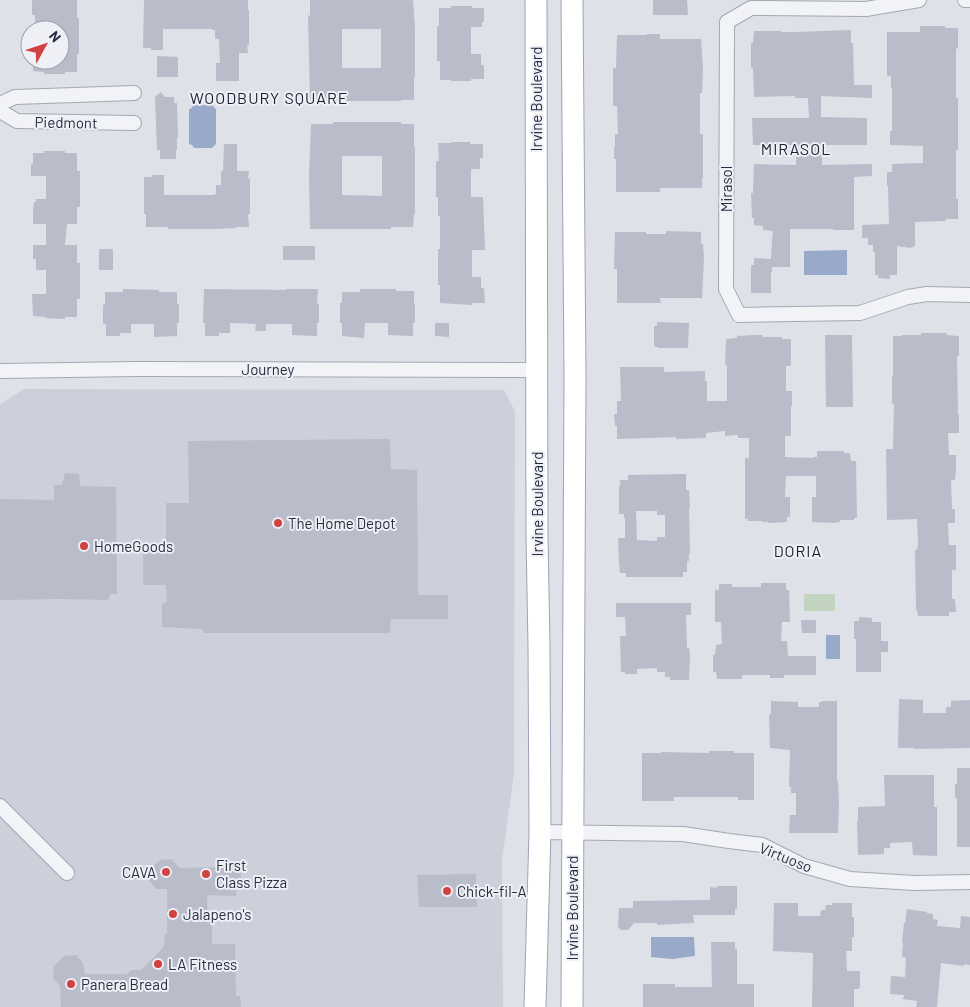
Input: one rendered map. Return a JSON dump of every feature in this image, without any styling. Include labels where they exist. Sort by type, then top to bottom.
[{"type":"main road","name":"Irvine Boulevard","points":[[535,1007],[540,832],[540,647],[537,535],[536,0]]},
{"type":"main road","name":"Irvine Boulevard","points":[[572,0],[575,375],[572,1007]]},
{"type":"street","name":"Mirasol","points":[[919,0],[866,9],[751,8],[727,22],[726,289],[739,315],[860,313],[908,297],[927,294],[970,295]]},
{"type":"street","points":[[965,0],[970,0]]},
{"type":"street","name":"Piedmont","points":[[0,104],[15,97],[134,93]]},
{"type":"street","name":"Piedmont","points":[[0,112],[17,121],[134,123]]},
{"type":"street","name":"Journey","points":[[0,371],[138,369],[537,370]]},
{"type":"street","points":[[0,806],[67,873]]},
{"type":"street","name":"Virtuoso","points":[[540,832],[683,834],[762,845],[804,866],[850,879],[914,883],[970,882]]},
{"type":"shaded area","points":[[24,389],[504,390],[515,411],[514,773],[502,861],[503,1007],[0,1007],[0,404]]},
{"type":"green space","points":[[804,594],[835,594],[835,611],[804,611]]},
{"type":"water","points":[[193,105],[212,105],[216,109],[216,144],[212,148],[194,148],[189,144],[189,109]]},
{"type":"water","points":[[847,250],[847,275],[804,275],[804,251]]},
{"type":"water","points":[[826,635],[840,635],[840,659],[826,659]]},
{"type":"water","points":[[651,937],[694,937],[695,956],[672,959],[651,957]]},
{"type":"building","points":[[32,0],[77,0],[79,54],[77,54],[77,72],[44,74],[44,72],[33,71],[70,70],[70,20],[35,20],[35,15],[32,15]]},
{"type":"building","points":[[144,0],[248,0],[249,45],[247,45],[248,53],[239,53],[239,81],[216,81],[216,63],[220,63],[219,39],[215,39],[215,30],[163,29],[163,50],[143,48]]},
{"type":"building","points":[[310,0],[413,0],[415,28],[414,100],[310,100],[308,15],[310,16]],"holes":[[[342,29],[381,29],[381,68],[342,68]]]},
{"type":"building","points":[[653,0],[687,0],[688,15],[653,15]]},
{"type":"building","points":[[451,6],[484,8],[482,27],[471,27],[471,54],[481,54],[481,65],[484,65],[484,79],[471,79],[471,81],[440,80],[440,61],[437,61],[439,8],[451,8]]},
{"type":"building","points":[[920,26],[958,28],[958,49],[956,48],[958,150],[956,150],[956,199],[958,199],[958,219],[915,222],[915,246],[910,248],[897,246],[897,275],[890,275],[890,279],[878,278],[878,275],[875,275],[875,252],[873,252],[873,245],[868,245],[868,238],[862,238],[862,225],[889,224],[887,172],[892,172],[892,164],[923,163],[923,146],[890,145],[890,131],[892,131],[892,88],[891,76],[887,76],[887,32],[920,32]]},
{"type":"building","points":[[851,30],[854,85],[872,85],[872,98],[821,96],[821,117],[867,118],[867,145],[822,145],[822,165],[872,164],[872,176],[854,177],[854,230],[790,229],[790,267],[772,267],[771,293],[751,293],[751,265],[754,265],[754,258],[771,259],[773,231],[763,230],[763,226],[754,225],[754,218],[752,218],[751,193],[753,193],[754,164],[796,165],[796,145],[753,145],[752,118],[809,118],[808,98],[795,98],[795,96],[754,97],[751,43],[753,43],[754,31]]},
{"type":"building","points":[[660,34],[660,39],[701,39],[703,68],[702,93],[700,93],[700,134],[703,134],[702,188],[660,188],[660,192],[616,192],[614,147],[615,134],[618,134],[617,106],[613,106],[613,68],[616,68],[617,35]]},
{"type":"building","points":[[157,56],[178,57],[178,77],[157,77]]},
{"type":"building","points":[[161,92],[165,97],[174,97],[174,103],[177,103],[178,138],[176,159],[160,159],[160,150],[157,150],[155,97]]},
{"type":"building","points":[[333,122],[401,122],[401,124],[414,124],[415,214],[413,227],[391,227],[391,229],[310,229],[311,124],[333,124]],"holes":[[[342,156],[382,156],[382,196],[342,195]]]},
{"type":"building","points":[[438,143],[483,144],[483,158],[480,158],[480,169],[471,169],[471,197],[483,197],[485,250],[472,250],[472,277],[481,277],[481,288],[484,288],[485,303],[472,303],[472,305],[440,303],[438,249],[440,249],[440,216],[438,216],[438,197],[436,197],[436,161],[439,161]]},
{"type":"building","points":[[224,144],[237,144],[237,171],[249,171],[249,227],[168,229],[168,227],[146,227],[144,177],[164,175],[164,195],[216,194],[216,185],[221,185]]},
{"type":"building","points":[[44,151],[77,153],[77,171],[80,171],[80,207],[77,207],[77,224],[67,224],[65,245],[77,245],[77,263],[80,263],[80,299],[77,299],[77,317],[65,317],[65,319],[33,316],[32,294],[46,294],[46,270],[36,270],[36,259],[33,259],[33,245],[46,245],[46,224],[33,224],[33,211],[36,199],[46,199],[46,176],[31,176],[31,164],[33,164],[33,153],[44,153]]},
{"type":"building","points":[[666,231],[701,232],[704,257],[702,298],[660,298],[661,303],[617,303],[617,269],[614,269],[615,232],[666,234]]},
{"type":"building","points":[[283,246],[315,246],[315,260],[283,260]]},
{"type":"building","points":[[99,249],[113,249],[113,270],[99,270]]},
{"type":"building","points":[[123,289],[177,292],[179,323],[177,323],[177,336],[154,337],[154,324],[131,324],[131,333],[120,333],[120,336],[106,336],[106,324],[103,324],[105,292],[123,292]]},
{"type":"building","points":[[204,289],[318,289],[319,323],[317,323],[317,336],[292,335],[292,324],[266,324],[266,331],[255,331],[256,324],[230,323],[230,333],[219,333],[219,336],[205,336],[205,323],[203,323]]},
{"type":"building","points":[[360,289],[414,291],[415,323],[413,323],[413,336],[388,335],[388,323],[365,323],[364,338],[342,336],[340,303],[342,303],[342,292],[360,292]]},
{"type":"building","points":[[657,322],[689,323],[688,348],[660,348],[654,346],[654,326],[657,326]]},
{"type":"building","points":[[435,323],[449,323],[449,337],[435,336]]},
{"type":"building","points":[[921,333],[947,333],[946,335],[959,336],[959,356],[957,356],[959,433],[948,433],[949,455],[956,455],[955,480],[951,480],[952,509],[955,509],[955,523],[948,523],[948,526],[949,545],[956,545],[956,570],[952,570],[952,599],[955,599],[956,612],[949,612],[949,616],[918,616],[916,610],[915,550],[917,550],[918,544],[917,519],[887,520],[886,449],[893,449],[893,336],[921,335]]},
{"type":"building","points":[[763,335],[762,337],[791,339],[791,366],[786,366],[786,391],[792,391],[791,436],[785,436],[785,457],[813,458],[817,457],[817,451],[844,451],[844,453],[850,453],[851,461],[856,461],[857,518],[854,518],[854,520],[840,520],[840,522],[834,523],[812,522],[812,497],[816,497],[816,476],[786,476],[785,497],[790,497],[790,517],[787,517],[787,522],[768,523],[745,519],[745,458],[749,458],[749,438],[738,438],[738,435],[725,436],[725,431],[706,433],[706,438],[617,439],[617,426],[615,426],[614,414],[617,414],[617,401],[621,401],[620,367],[664,367],[664,372],[705,371],[707,401],[727,401],[726,339],[737,338],[737,336]]},
{"type":"building","points":[[825,335],[852,335],[853,407],[826,407]]},
{"type":"building","name":"The Home Depot","points":[[390,439],[391,469],[417,470],[418,595],[448,595],[448,619],[391,619],[390,633],[203,633],[203,629],[162,627],[162,604],[167,602],[166,585],[143,585],[143,544],[166,544],[166,503],[189,503],[188,441]]},
{"type":"building","points":[[65,473],[79,474],[80,486],[116,487],[117,594],[110,594],[108,600],[0,600],[0,499],[54,500],[54,485],[62,485]]},
{"type":"building","points":[[686,474],[686,490],[689,490],[690,508],[690,554],[689,561],[687,561],[687,572],[683,572],[683,577],[626,577],[626,573],[620,573],[618,538],[625,538],[625,518],[624,514],[619,514],[619,486],[620,480],[628,480],[628,475]],"holes":[[[636,511],[657,511],[657,515],[665,515],[665,537],[657,537],[657,541],[637,540]]]},
{"type":"building","points":[[761,583],[786,583],[786,590],[789,590],[790,622],[782,622],[781,641],[787,641],[788,656],[816,656],[816,675],[784,675],[784,678],[770,678],[770,675],[742,675],[742,679],[717,679],[716,672],[713,672],[713,655],[715,655],[716,645],[722,644],[721,622],[715,622],[715,590],[719,590],[719,584],[732,584],[732,587],[761,587]]},
{"type":"building","points":[[616,603],[691,603],[691,615],[686,615],[687,648],[689,648],[690,655],[689,680],[670,680],[670,677],[665,677],[665,672],[657,672],[657,668],[637,669],[637,674],[621,672],[620,636],[626,636],[625,617],[616,617]]},
{"type":"building","points":[[859,617],[872,618],[872,622],[881,622],[881,641],[888,641],[888,652],[881,652],[881,672],[856,672],[854,621],[859,621]]},
{"type":"building","points":[[801,620],[816,620],[816,633],[802,633]]},
{"type":"building","points":[[899,699],[923,700],[923,713],[946,713],[946,707],[951,707],[951,701],[970,700],[970,748],[898,748]]},
{"type":"building","points":[[771,701],[798,702],[798,707],[819,707],[819,702],[822,701],[837,701],[838,833],[789,833],[790,815],[796,815],[796,793],[791,793],[791,787],[789,787],[790,750],[770,748],[769,715],[771,714]]},
{"type":"building","points":[[709,751],[754,753],[754,800],[738,800],[738,797],[674,797],[674,801],[642,801],[642,753],[709,753]]},
{"type":"building","points":[[957,768],[970,768],[970,847],[957,847],[957,798],[955,798],[955,784],[957,784]]},
{"type":"building","points":[[884,775],[934,775],[934,807],[937,807],[937,856],[913,855],[912,842],[890,843],[890,848],[884,848],[884,854],[858,855],[858,807],[885,806]]},
{"type":"building","points":[[172,859],[179,868],[226,867],[227,863],[240,863],[241,878],[237,878],[236,896],[207,895],[208,922],[212,922],[212,944],[235,944],[236,996],[240,996],[241,1007],[61,1007],[60,986],[53,978],[54,966],[64,956],[76,955],[83,963],[85,974],[127,974],[131,970],[141,970],[164,947],[165,934],[167,934],[167,889],[156,889],[149,880],[150,868],[160,860]]},
{"type":"building","name":"Chick-fil-A","points":[[476,874],[477,907],[419,907],[417,875]]},
{"type":"building","points":[[717,886],[737,886],[737,909],[735,909],[735,915],[693,915],[694,923],[657,925],[657,923],[634,923],[628,930],[621,930],[618,927],[619,908],[633,908],[633,901],[710,900],[710,887],[717,888]]},
{"type":"building","points":[[774,903],[798,903],[798,916],[820,916],[821,910],[825,910],[826,905],[832,905],[832,903],[852,903],[854,937],[852,937],[852,951],[846,951],[847,971],[860,971],[859,989],[854,989],[854,1007],[812,1007],[813,953],[773,951]]},
{"type":"building","points":[[907,909],[933,914],[933,919],[938,920],[937,926],[960,928],[961,916],[970,917],[970,965],[941,963],[937,1007],[916,1007],[917,1001],[903,999],[904,995],[890,994],[891,976],[905,977],[906,958],[902,957],[902,943]]},
{"type":"building","points":[[711,942],[735,942],[735,949],[737,949],[737,984],[754,984],[754,1007],[643,1007],[643,984],[675,984],[675,987],[712,987]]},
{"type":"place","name":"The Home Depot","points":[[278,523]]},
{"type":"place","name":"HomeGoods","points":[[84,546]]},
{"type":"place","name":"CAVA","points":[[166,872]]},
{"type":"place","name":"First Class Pizza","points":[[206,874]]},
{"type":"place","name":"Chick-fil-A","points":[[447,891]]},
{"type":"place","name":"Jalapeno's","points":[[173,914]]},
{"type":"place","name":"LA Fitness","points":[[158,964]]},
{"type":"place","name":"Panera Bread","points":[[71,984]]},
{"type":"district","name":"WOODBURY SQUARE","points":[[269,97]]},
{"type":"district","name":"MIRASOL","points":[[796,148]]},
{"type":"district","name":"DORIA","points":[[798,550]]}]
